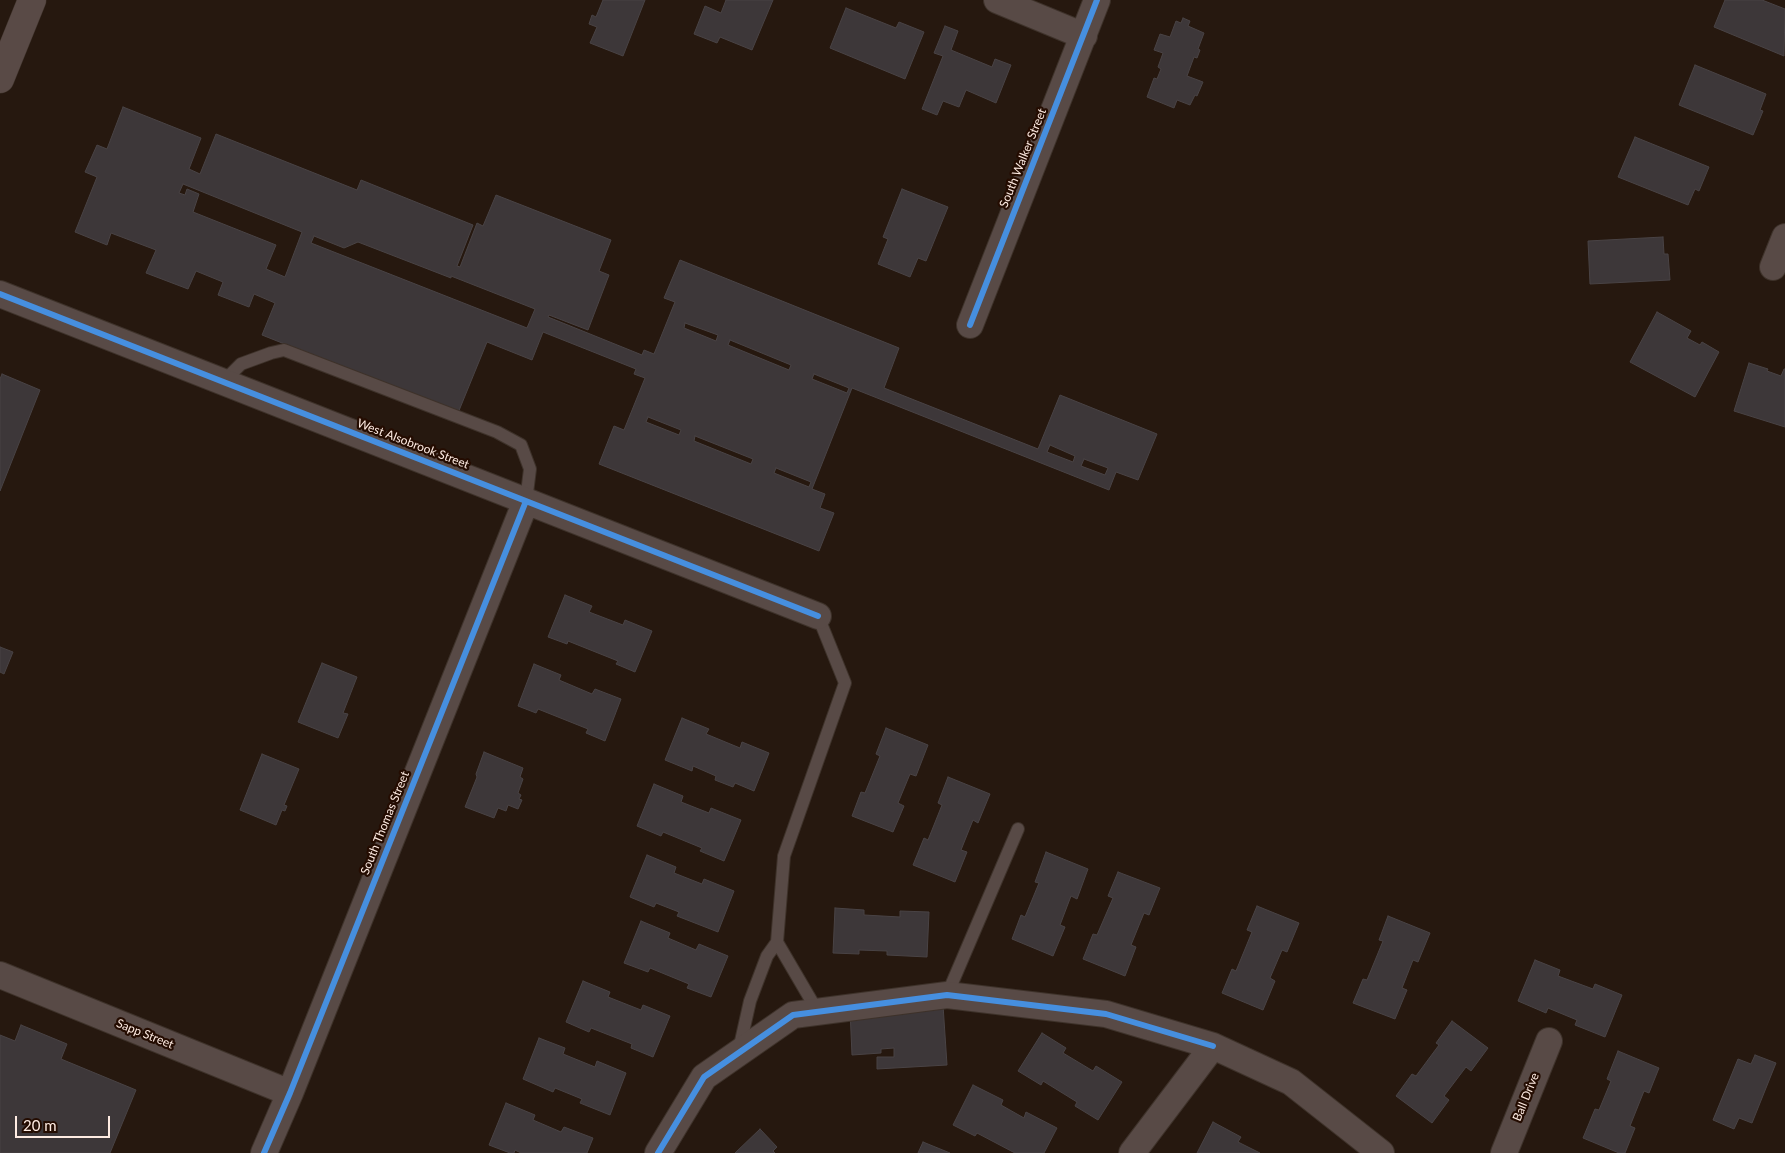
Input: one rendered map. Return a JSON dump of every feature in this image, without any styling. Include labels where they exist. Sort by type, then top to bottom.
[{"type":"street","points":[[0,80],[32,0]]},
{"type":"street","points":[[997,0],[1084,36]]},
{"type":"street","name":"South Walker Street","points":[[970,324],[1097,0]]},
{"type":"street","points":[[1773,267],[1785,237]]},
{"type":"street","name":"West Alsobrook Street","points":[[0,294],[818,616]]},
{"type":"street","name":"South Thomas Street","points":[[264,1153],[526,501]]},
{"type":"street","name":"Sapp Street","points":[[0,975],[290,1092]]},
{"type":"street","points":[[658,1153],[704,1077],[793,1015],[946,995],[1106,1014],[1213,1046],[1291,1082],[1381,1153]]},
{"type":"street","name":"Ball Drive","points":[[1504,1153],[1549,1041]]},
{"type":"street","points":[[1132,1153],[1213,1046]]},
{"type":"lane","points":[[223,382],[241,364],[271,352],[284,350],[498,432],[520,445],[530,469],[526,501]]},
{"type":"lane","points":[[738,1053],[750,1001],[767,956],[777,942],[784,856],[845,683],[818,616]]},
{"type":"lane","points":[[946,995],[1018,829]]},
{"type":"lane","points":[[777,942],[818,1012]]},
{"type":"building","points":[[603,0],[645,0],[623,56],[590,43],[597,27],[589,24],[592,15],[596,17]]},
{"type":"building","points":[[726,0],[773,0],[752,50],[720,37],[717,43],[694,34],[705,6],[721,13]]},
{"type":"building","points":[[1725,0],[1762,0],[1785,9],[1784,56],[1714,27]]},
{"type":"building","points":[[846,8],[896,28],[899,22],[924,32],[905,79],[830,48]]},
{"type":"building","points":[[1183,18],[1190,21],[1188,26],[1204,33],[1197,58],[1194,57],[1187,76],[1203,82],[1197,96],[1195,95],[1190,105],[1177,100],[1174,108],[1147,97],[1154,78],[1157,79],[1161,69],[1158,67],[1163,53],[1154,50],[1160,34],[1170,37],[1176,21],[1181,23]]},
{"type":"building","points":[[945,26],[958,31],[951,50],[992,67],[995,59],[1011,65],[996,103],[966,90],[959,107],[943,101],[937,115],[922,109],[943,56],[934,53]]},
{"type":"building","points":[[1695,65],[1766,94],[1760,110],[1763,111],[1753,135],[1679,105]]},
{"type":"building","points":[[123,107],[201,138],[189,169],[200,174],[216,134],[357,190],[361,180],[473,225],[457,266],[460,267],[477,223],[483,226],[496,195],[611,240],[599,271],[609,275],[588,330],[549,315],[548,317],[642,355],[644,350],[654,354],[675,302],[664,298],[680,260],[899,348],[884,388],[1038,449],[1060,395],[1157,434],[1138,480],[1116,472],[1109,490],[852,388],[812,489],[825,494],[820,508],[834,513],[819,551],[599,464],[614,426],[624,430],[645,378],[634,374],[636,369],[543,332],[532,360],[487,342],[458,413],[262,335],[275,303],[254,294],[249,307],[218,295],[223,282],[196,271],[188,289],[146,273],[156,250],[111,233],[107,245],[75,232],[97,177],[85,172],[97,145],[107,149]],"holes":[[[183,184],[302,232],[285,277],[266,269],[276,245],[193,212],[199,194],[187,189],[185,195],[179,193]],[[314,236],[344,248],[358,242],[535,309],[527,328],[311,243]],[[685,323],[718,335],[716,341],[684,328]],[[730,340],[791,365],[789,370],[728,345]],[[814,374],[849,388],[847,393],[812,379]],[[648,417],[681,430],[679,435],[646,422]],[[695,436],[753,459],[751,464],[694,441]],[[1050,445],[1075,456],[1073,462],[1047,452]],[[1084,459],[1108,468],[1105,475],[1081,466]],[[776,468],[811,482],[809,487],[774,473]]]},
{"type":"building","points":[[1635,137],[1709,167],[1699,191],[1695,189],[1688,205],[1618,177]]},
{"type":"building","points":[[902,189],[948,207],[926,261],[918,258],[910,277],[878,264],[888,239],[883,237]]},
{"type":"building","points":[[1663,237],[1664,254],[1668,254],[1670,280],[1590,284],[1588,241]]},
{"type":"building","points":[[1657,312],[1691,331],[1687,338],[1700,345],[1702,342],[1719,352],[1695,397],[1630,362]]},
{"type":"building","points":[[1749,363],[1768,369],[1767,371],[1781,376],[1785,369],[1785,427],[1734,411]]},
{"type":"building","points":[[2,374],[40,390],[0,491],[0,379]]},
{"type":"building","points":[[565,595],[592,606],[589,612],[623,625],[625,620],[652,631],[635,672],[616,664],[618,661],[568,641],[567,644],[548,637]]},
{"type":"building","points":[[0,647],[13,652],[4,674],[0,672]]},
{"type":"building","points":[[322,663],[357,677],[343,713],[348,714],[338,738],[298,722]]},
{"type":"building","points":[[534,664],[561,675],[559,680],[592,694],[595,689],[621,699],[605,741],[586,733],[588,729],[538,709],[536,713],[518,706]]},
{"type":"building","points":[[682,718],[709,729],[706,734],[740,748],[742,742],[769,753],[754,791],[735,783],[733,787],[715,780],[716,776],[693,766],[692,771],[665,760]]},
{"type":"building","points":[[886,728],[928,745],[916,776],[910,774],[898,803],[904,806],[893,832],[852,816],[861,792],[865,793],[880,756],[876,754]]},
{"type":"building","points":[[484,752],[523,768],[520,777],[523,779],[518,793],[521,795],[519,799],[522,800],[518,809],[508,805],[506,811],[498,808],[494,818],[465,807],[477,777],[476,774]]},
{"type":"building","points":[[262,754],[299,769],[284,805],[287,806],[285,811],[282,810],[276,825],[240,810]]},
{"type":"building","points":[[948,777],[990,794],[978,823],[973,820],[961,850],[967,852],[955,882],[913,865],[924,838],[928,840],[942,805],[938,803]]},
{"type":"building","points":[[654,784],[683,796],[681,802],[709,813],[711,808],[741,820],[724,861],[700,851],[702,848],[663,832],[661,836],[637,826]]},
{"type":"building","points":[[1046,852],[1088,869],[1077,899],[1071,896],[1060,925],[1065,927],[1053,956],[1012,939],[1021,915],[1025,917],[1039,883],[1035,882]]},
{"type":"building","points":[[647,855],[676,867],[674,873],[702,884],[704,879],[734,891],[718,932],[677,916],[679,912],[656,903],[654,907],[630,897]]},
{"type":"building","points":[[1118,872],[1160,888],[1149,915],[1144,913],[1131,945],[1136,947],[1125,976],[1083,959],[1093,934],[1097,935],[1113,898],[1108,896]]},
{"type":"building","points":[[1257,906],[1299,923],[1287,952],[1282,950],[1270,978],[1275,981],[1263,1010],[1222,993],[1232,969],[1236,971],[1252,932],[1247,930]]},
{"type":"building","points":[[835,908],[864,910],[864,915],[900,917],[900,911],[929,912],[927,957],[887,955],[887,951],[859,950],[859,954],[833,953]]},
{"type":"building","points":[[1388,916],[1430,933],[1418,962],[1413,960],[1402,988],[1407,990],[1395,1019],[1353,1003],[1363,979],[1367,980],[1383,941],[1379,940]]},
{"type":"building","points":[[641,921],[670,933],[668,938],[696,950],[699,944],[728,956],[711,997],[687,988],[689,984],[650,968],[648,972],[624,963]]},
{"type":"building","points":[[1535,960],[1560,970],[1558,976],[1593,989],[1595,984],[1622,995],[1605,1037],[1575,1025],[1577,1020],[1548,1008],[1546,1013],[1518,1001]]},
{"type":"building","points":[[583,981],[610,992],[608,997],[641,1010],[643,1005],[670,1016],[653,1057],[631,1048],[632,1044],[591,1028],[589,1032],[566,1022]]},
{"type":"building","points":[[943,1005],[947,1065],[877,1069],[877,1057],[894,1057],[894,1048],[881,1049],[881,1053],[852,1055],[850,1010]]},
{"type":"building","points":[[1452,1021],[1488,1048],[1471,1071],[1466,1067],[1444,1096],[1449,1100],[1432,1123],[1396,1096],[1412,1074],[1416,1076],[1439,1045],[1436,1043]]},
{"type":"building","points":[[21,1025],[67,1044],[61,1059],[136,1090],[110,1153],[0,1153],[0,1035],[15,1041]]},
{"type":"building","points":[[1042,1033],[1066,1048],[1063,1053],[1093,1071],[1096,1066],[1122,1082],[1098,1120],[1075,1106],[1077,1102],[1043,1081],[1041,1085],[1018,1071]]},
{"type":"building","points":[[539,1038],[565,1048],[563,1054],[595,1067],[597,1061],[626,1073],[610,1115],[580,1103],[582,1099],[555,1088],[553,1092],[523,1079]]},
{"type":"building","points":[[1618,1051],[1659,1068],[1649,1093],[1644,1091],[1630,1126],[1635,1128],[1625,1153],[1619,1153],[1583,1138],[1595,1109],[1599,1110],[1611,1081],[1607,1079]]},
{"type":"building","points":[[1755,1055],[1776,1063],[1752,1123],[1739,1118],[1734,1129],[1713,1120],[1738,1059],[1751,1064]]},
{"type":"building","points":[[973,1085],[1003,1100],[1001,1105],[1024,1118],[1026,1112],[1057,1128],[1044,1153],[1015,1153],[977,1133],[975,1136],[953,1125]]},
{"type":"building","points":[[506,1103],[535,1115],[533,1120],[561,1132],[564,1127],[593,1138],[587,1153],[521,1153],[515,1150],[514,1153],[510,1153],[489,1145]]},
{"type":"building","points":[[1213,1122],[1241,1137],[1238,1142],[1260,1153],[1197,1153]]},
{"type":"building","points":[[760,1129],[777,1147],[773,1151],[775,1153],[735,1153]]},
{"type":"building","points":[[923,1142],[950,1153],[918,1153]]},
{"type":"cycle path","points":[[970,325],[1097,0]]},
{"type":"cycle path","points":[[0,294],[818,616]]},
{"type":"cycle path","points":[[264,1153],[290,1093],[526,501]]},
{"type":"cycle path","points":[[658,1153],[704,1077],[793,1015],[947,995],[1106,1014],[1213,1046]]}]
